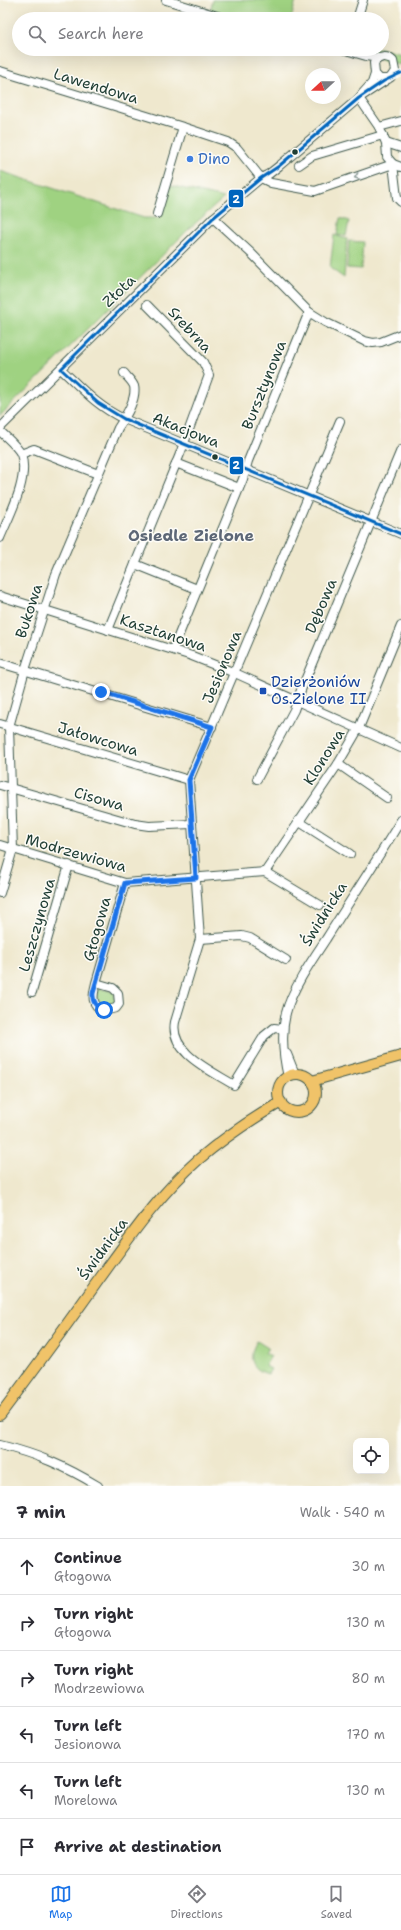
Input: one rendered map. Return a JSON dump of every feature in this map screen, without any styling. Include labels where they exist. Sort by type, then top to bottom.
[{"type":"main road","points":[[314,1085],[378,1061],[401,1056]]},
{"type":"main road","points":[[301,1074],[314,1085],[314,1101],[303,1111],[290,1110],[280,1099],[280,1087],[291,1075],[301,1074]]},
{"type":"main road","name":"Świdnicka","points":[[0,1415],[148,1214],[198,1160],[280,1099]]},
{"type":"street","points":[[166,0],[205,12]]},
{"type":"street","points":[[359,12],[362,0]]},
{"type":"street","points":[[356,56],[370,65],[380,79],[389,78],[398,65],[388,58],[371,56]]},
{"type":"street","points":[[374,72],[374,63],[380,58]]},
{"type":"street","name":"Lawendowa","points":[[0,71],[228,142],[237,148],[261,178]]},
{"type":"street","name":"Złota","points":[[360,98],[363,91],[372,83],[374,72]]},
{"type":"street","name":"Złota","points":[[0,429],[213,218],[261,178],[269,174],[360,98],[389,78],[401,73]]},
{"type":"street","points":[[360,98],[383,135],[387,157],[397,166],[399,200]]},
{"type":"street","points":[[299,165],[312,156],[383,135],[401,121]]},
{"type":"street","points":[[157,214],[183,127]]},
{"type":"street","points":[[383,135],[401,148]]},
{"type":"street","points":[[261,178],[271,183],[315,191],[397,166]]},
{"type":"street","points":[[213,218],[249,251],[309,312],[336,328],[368,342],[381,342],[401,334]]},
{"type":"street","name":"Srebrna","points":[[108,630],[176,463],[209,375],[203,362],[147,304]]},
{"type":"street","name":"Bursztynowa","points":[[173,649],[309,312]]},
{"type":"street","name":"Akacjowa","points":[[61,369],[92,399],[110,412],[124,419],[401,534]]},
{"type":"street","name":"Bukowa","points":[[0,893],[13,849],[9,727],[44,609],[98,474],[118,428],[128,414],[134,391],[134,384],[124,373]]},
{"type":"street","name":"Jesionowa","points":[[283,1029],[274,1028],[264,1036],[234,1085],[204,1067],[190,1056],[175,1038],[173,1029],[200,939],[189,780],[235,674],[340,421]]},
{"type":"street","points":[[0,429],[20,454],[22,480],[0,536]]},
{"type":"street","points":[[20,454],[34,449],[98,474]]},
{"type":"street","name":"Dębowa","points":[[258,778],[298,701],[401,450]]},
{"type":"street","points":[[176,463],[239,488]]},
{"type":"street","points":[[135,564],[197,589]]},
{"type":"street","name":"Kasztanowa","points":[[0,596],[173,649],[298,701],[401,748]]},
{"type":"street","name":"Klonowa","points":[[265,872],[298,821],[338,764],[359,728],[399,638],[401,626]]},
{"type":"street","points":[[0,663],[212,727]]},
{"type":"street","name":"Jałowcowa","points":[[0,724],[189,780]]},
{"type":"street","points":[[338,764],[387,798]]},
{"type":"street","name":"Cisowa","points":[[0,785],[135,824],[149,826],[192,824]]},
{"type":"street","name":"Świdnicka","points":[[291,1075],[283,1029],[286,1012],[292,996],[401,820]]},
{"type":"street","points":[[298,821],[350,854]]},
{"type":"street","name":"Modrzewiowa","points":[[0,845],[125,883],[265,872]]},
{"type":"street","name":"Leszczynowa","points":[[32,992],[69,866]]},
{"type":"street","points":[[265,872],[320,905]]},
{"type":"street","name":"Głogowa","points":[[96,983],[125,883]]},
{"type":"street","points":[[200,939],[242,936],[250,938],[286,960]]},
{"type":"street","points":[[0,1445],[45,1458],[75,1472],[98,1486]]},
{"type":"green space","points":[[213,0],[296,0],[293,12],[210,11]]},
{"type":"green space","points":[[389,51],[401,54],[401,65],[372,56],[389,56]]},
{"type":"green space","points":[[0,171],[144,218],[159,218],[169,185],[224,198],[190,228],[0,416]]},
{"type":"green space","points":[[340,218],[349,221],[346,236],[337,235]]},
{"type":"green space","points":[[334,235],[347,239],[344,278],[330,268]]},
{"type":"green space","points":[[349,241],[363,242],[361,269],[347,268]]},
{"type":"green space","points":[[99,988],[114,992],[116,1004],[106,1007],[99,1003],[95,996]]},
{"type":"green space","points":[[257,1341],[268,1348],[265,1353],[271,1356],[265,1366],[271,1369],[268,1374],[257,1369],[252,1361],[252,1352]]},
{"type":"transit line","name":"2","points":[[401,73],[384,81],[359,98],[279,166],[261,178],[213,218],[61,369],[98,403],[124,419],[401,534]]},
{"type":"place","name":"Dino","points":[[190,159]]},
{"type":"place","name":"Dzierżoniów Os.Zielone II","points":[[263,691]]},
{"type":"district","name":"Osiedle Zielone","points":[[191,535]]},
{"type":"route","points":[[101,692],[212,727],[189,780],[196,878],[125,883],[92,999],[99,1008],[104,1010]]}]
